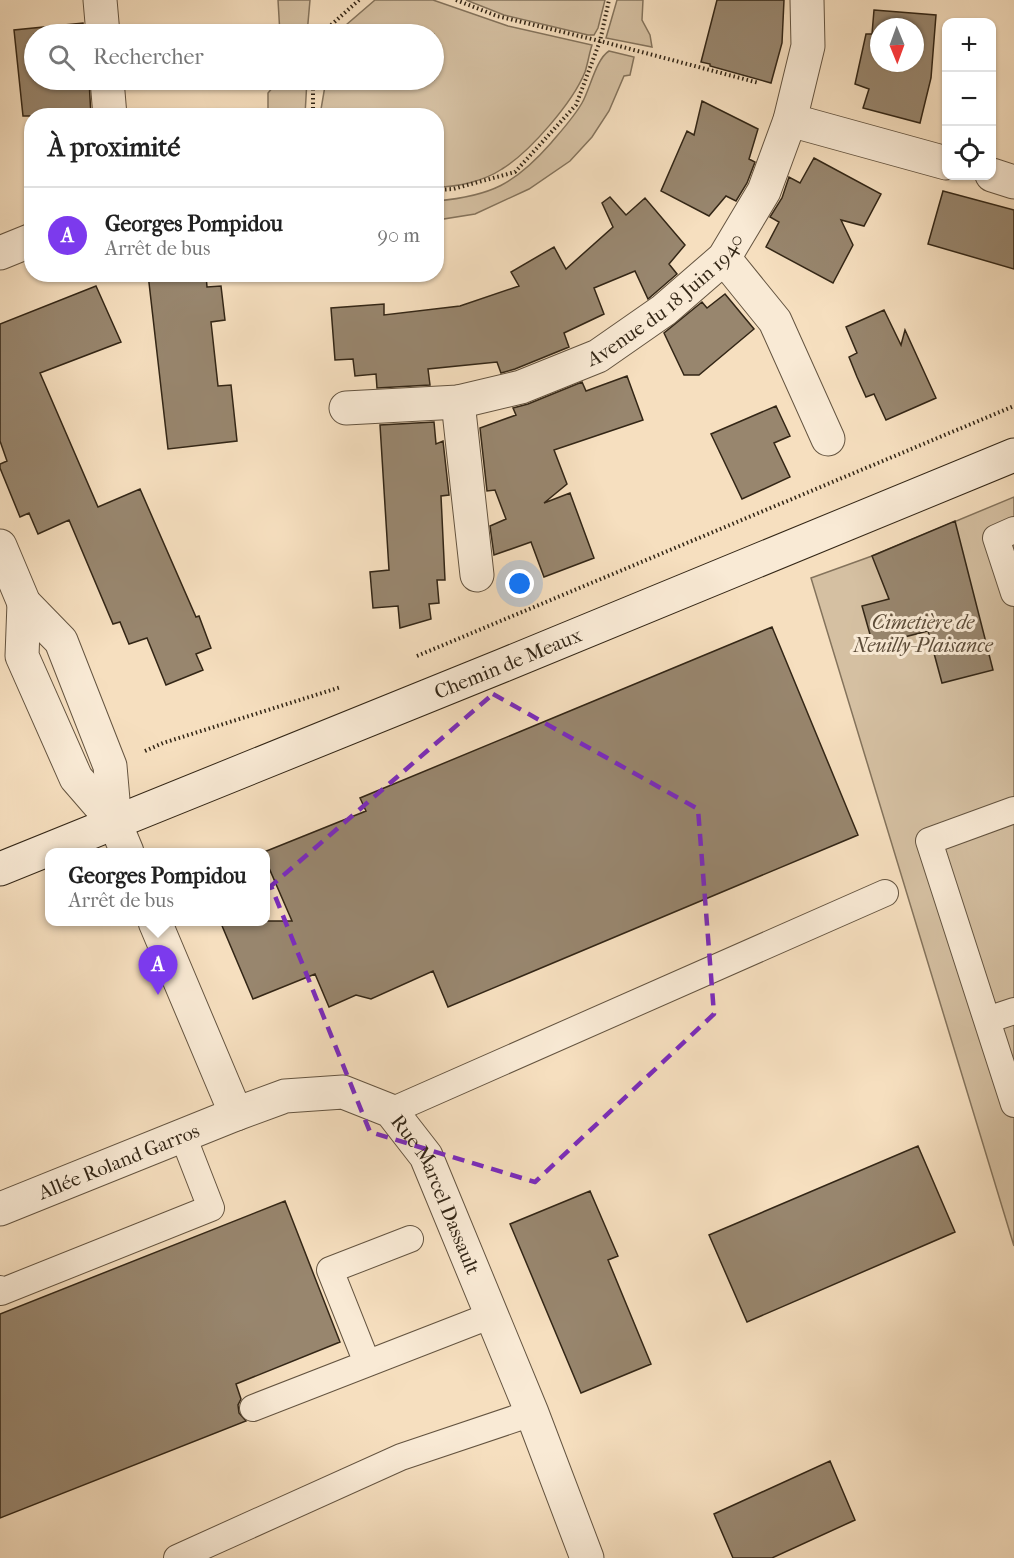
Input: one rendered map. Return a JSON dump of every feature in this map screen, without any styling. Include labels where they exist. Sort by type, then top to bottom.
[{"type":"street","points":[[100,0],[102,24]]},
{"type":"street","name":"Avenue du 18 Juin 1940","points":[[346,408],[458,402],[521,387],[598,356],[664,310],[724,258],[764,191],[794,106],[808,46],[807,0]]},
{"type":"street","points":[[108,90],[109,108]]},
{"type":"street","points":[[794,106],[942,162]]},
{"type":"street","points":[[996,176],[1014,182]]},
{"type":"street","points":[[0,253],[24,243]]},
{"type":"street","points":[[724,258],[776,321],[828,438]]},
{"type":"street","points":[[458,402],[477,575]]},
{"type":"street","name":"Chemin de Meaux","points":[[51,848],[525,657],[1014,455]]},
{"type":"street","points":[[0,546],[24,603],[61,641],[110,766],[115,822],[125,848]]},
{"type":"street","points":[[24,603],[22,656],[76,778],[115,822]]},
{"type":"street","name":"Chemin de Meaux","points":[[0,869],[45,851]]},
{"type":"street","points":[[157,926],[236,1114]]},
{"type":"street","name":"Rue Marcel Dassault","points":[[236,1114],[285,1096],[343,1092],[391,1111],[426,1156],[532,1413],[587,1558]]},
{"type":"street","name":"Allée Roland Garros","points":[[0,1209],[236,1114]]},
{"type":"lane","points":[[1014,530],[996,538],[1014,593]]},
{"type":"lane","points":[[1014,810],[929,841],[1014,1104]]},
{"type":"lane","points":[[391,1111],[885,893]]},
{"type":"lane","points":[[987,1020],[1014,1011]]},
{"type":"lane","points":[[0,1289],[1,1292],[211,1208],[183,1136]]},
{"type":"lane","points":[[367,1363],[330,1270],[410,1239]]},
{"type":"lane","points":[[253,1408],[492,1315]]},
{"type":"lane","points":[[177,1558],[400,1456],[532,1413]]},
{"type":"path","points":[[332,24],[360,0]]},
{"type":"path","points":[[456,0],[497,16],[600,41],[794,106]]},
{"type":"path","points":[[444,190],[515,172],[576,105],[600,41],[609,0]]},
{"type":"path","points":[[313,90],[313,108]]},
{"type":"path","points":[[416,656],[1014,406]]},
{"type":"path","points":[[110,766],[162,743],[350,684]]},
{"type":"highlighted area","points":[[493,694],[698,809],[714,1014],[535,1182],[370,1132],[271,886]]},
{"type":"green space","points":[[278,0],[310,0],[308,24],[279,24]]},
{"type":"green space","points":[[375,0],[433,0],[508,26],[592,45],[585,72],[571,97],[550,125],[525,151],[495,173],[479,180],[444,187],[444,108],[321,108],[324,90],[444,90],[444,24],[347,24]]},
{"type":"green space","points":[[466,0],[605,0],[598,28],[594,35],[588,35],[504,15]]},
{"type":"green space","points":[[617,0],[643,0],[642,20],[650,35],[652,47],[606,38]]},
{"type":"green space","points":[[609,51],[634,57],[630,75],[624,76],[609,111],[592,137],[570,161],[529,189],[475,214],[444,219],[444,200],[473,196],[501,186],[526,169],[538,157],[579,108],[604,55]]},
{"type":"green space","points":[[271,90],[306,90],[305,108],[268,108],[268,93]]},
{"type":"green space","name":"Cimetière de Neuilly-Plaisance","points":[[1014,497],[1014,1246],[811,578],[872,556]]},
{"type":"building","points":[[717,0],[784,0],[782,43],[771,83],[701,62]]},
{"type":"building","points":[[874,10],[936,15],[931,78],[920,123],[863,108],[869,89],[855,84],[866,34],[870,34],[870,72],[924,72],[924,18],[873,18]]},
{"type":"building","points":[[24,29],[24,90],[90,90],[91,108],[24,108],[23,116],[14,30]]},
{"type":"building","points":[[702,101],[758,129],[749,159],[755,162],[747,183],[736,201],[726,196],[709,216],[661,191],[687,131],[694,135]]},
{"type":"building","points":[[814,158],[881,194],[864,226],[841,220],[853,245],[833,283],[766,247],[779,222],[770,217],[782,198],[789,177],[800,183]]},
{"type":"building","points":[[943,191],[1014,210],[1014,269],[928,244]]},
{"type":"building","points":[[610,197],[626,215],[645,198],[685,245],[669,264],[677,274],[648,299],[635,271],[594,288],[604,314],[564,333],[569,347],[501,373],[497,362],[428,369],[430,385],[377,388],[376,374],[355,376],[353,359],[335,360],[331,308],[384,304],[384,315],[460,306],[519,286],[511,272],[554,247],[566,269],[613,227],[602,203]]},
{"type":"building","points":[[149,282],[207,282],[207,287],[221,286],[225,320],[211,322],[218,386],[231,385],[237,441],[168,449]]},
{"type":"building","points":[[96,286],[121,342],[40,373],[98,507],[140,489],[196,617],[199,616],[211,648],[196,654],[203,670],[166,685],[147,638],[129,644],[120,622],[113,624],[69,520],[38,534],[29,513],[20,517],[0,468],[0,464],[7,461],[0,441],[0,324]]},
{"type":"building","points":[[725,294],[754,329],[699,375],[684,375],[664,333],[702,302],[707,308]]},
{"type":"building","points":[[884,310],[901,345],[905,330],[936,398],[886,420],[874,394],[866,397],[857,377],[849,357],[857,353],[846,327]]},
{"type":"building","points":[[627,376],[643,420],[554,450],[567,484],[544,503],[570,493],[594,558],[544,577],[531,542],[494,555],[490,526],[506,519],[495,490],[487,491],[480,428],[516,415],[513,408],[582,382],[586,391]]},
{"type":"building","points":[[776,406],[790,436],[774,443],[790,477],[742,499],[711,434]]},
{"type":"building","points":[[434,422],[436,444],[443,441],[449,495],[441,496],[445,580],[437,580],[439,603],[429,604],[431,619],[400,628],[398,606],[373,608],[370,572],[389,570],[380,425]]},
{"type":"building","points":[[955,521],[993,670],[942,683],[928,631],[873,645],[862,606],[889,599],[872,556]]},
{"type":"building","points":[[772,627],[858,835],[448,1007],[433,971],[371,999],[356,995],[329,1007],[315,974],[253,999],[222,926],[270,926],[270,921],[292,921],[270,870],[270,850],[366,811],[360,798]]},
{"type":"building","points":[[918,1146],[955,1232],[747,1322],[709,1235]]},
{"type":"building","points":[[590,1191],[618,1256],[608,1260],[651,1364],[581,1393],[510,1224]]},
{"type":"building","points":[[285,1201],[340,1342],[236,1384],[241,1399],[238,1405],[239,1413],[246,1421],[0,1518],[0,1314]]},
{"type":"building","points":[[830,1461],[855,1520],[772,1558],[733,1558],[714,1514]]},
{"type":"place","name":"Georges Pompidou","points":[[158,995]]}]
